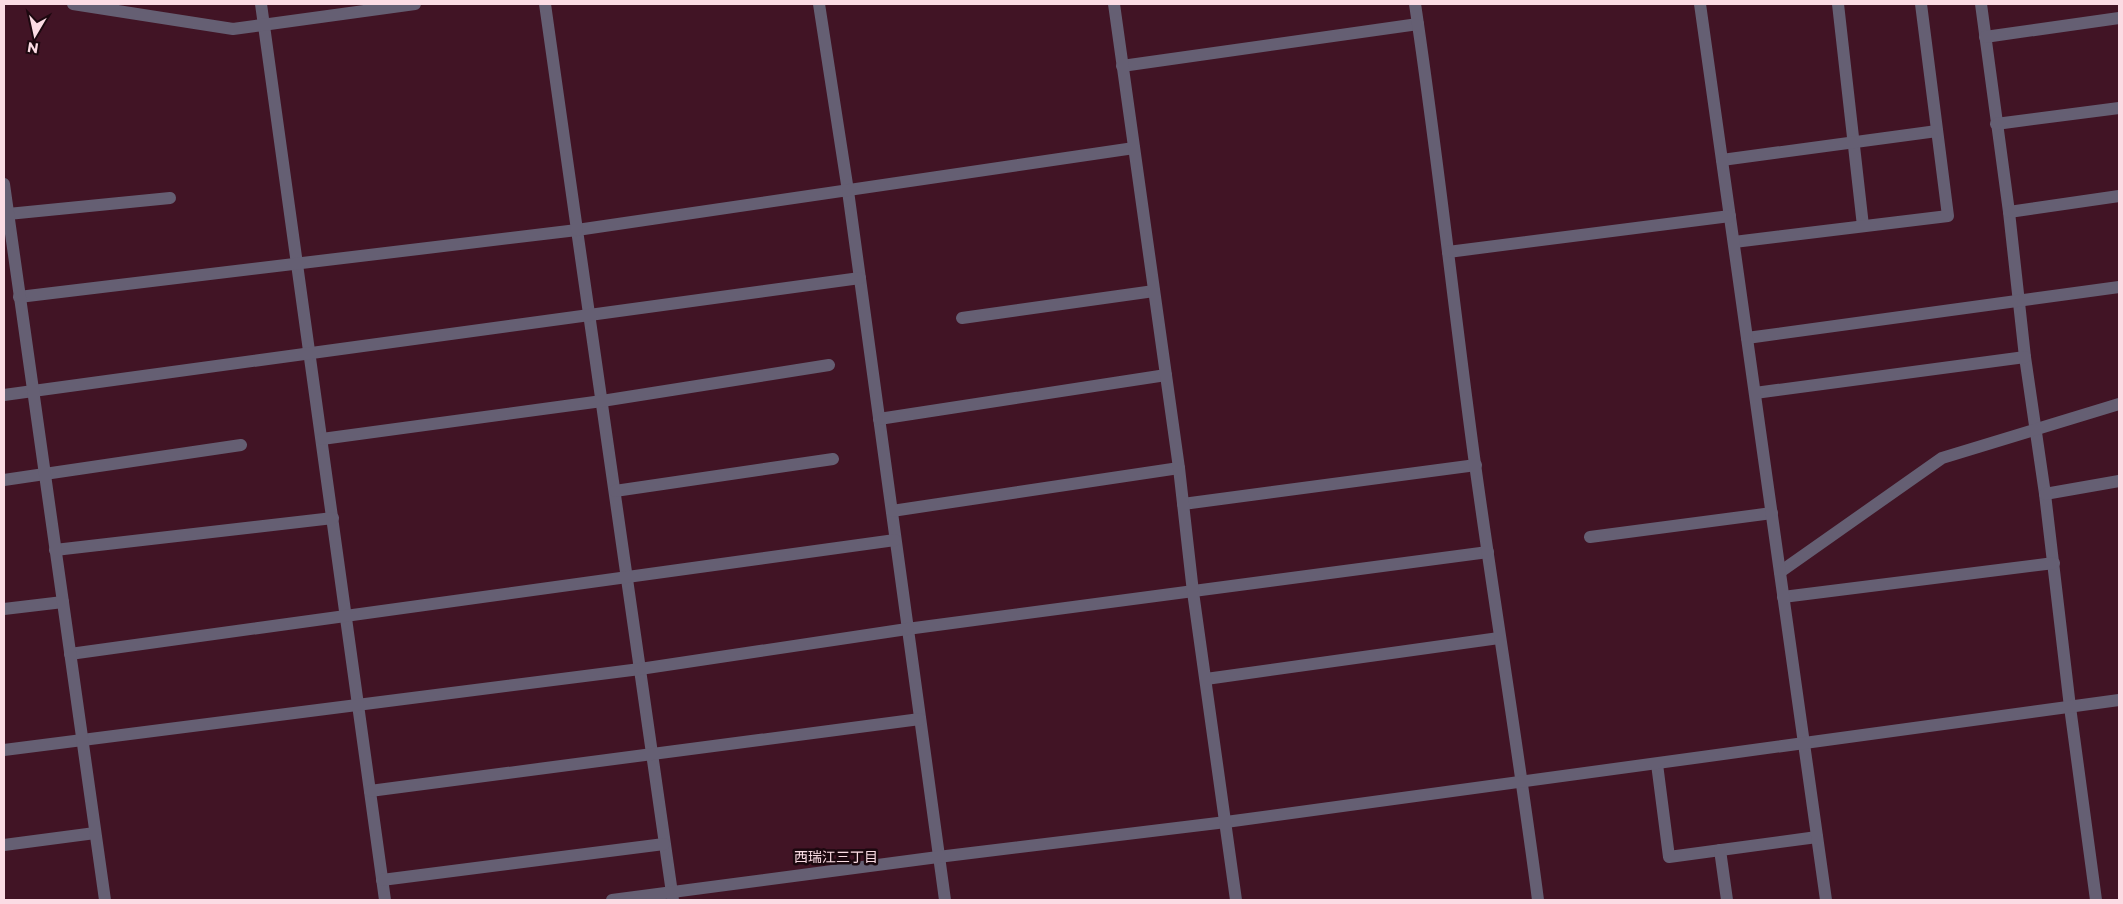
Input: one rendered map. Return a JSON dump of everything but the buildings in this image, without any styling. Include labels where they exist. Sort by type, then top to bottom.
[{"type":"street","points":[[73,4],[233,29],[415,4]]},
{"type":"street","points":[[261,4],[385,900]]},
{"type":"street","points":[[545,4],[672,896]]},
{"type":"street","points":[[819,4],[848,191],[945,900]]},
{"type":"street","points":[[1114,4],[1179,468],[1193,592],[1236,900]]},
{"type":"street","points":[[1415,4],[1476,465],[1500,638],[1523,782],[1538,900]]},
{"type":"street","points":[[1700,4],[1826,900]]},
{"type":"street","points":[[1838,4],[1863,226]]},
{"type":"street","points":[[1734,242],[1948,216],[1922,4]]},
{"type":"street","points":[[1980,4],[2009,212],[2025,357],[2046,494],[2070,707],[2096,900]]},
{"type":"street","points":[[1985,36],[2119,18]]},
{"type":"street","points":[[1122,66],[1418,24]]},
{"type":"street","points":[[1996,124],[2119,108]]},
{"type":"street","points":[[1722,160],[1937,131]]},
{"type":"street","points":[[19,297],[577,230],[1134,148]]},
{"type":"street","points":[[4,184],[105,900]]},
{"type":"street","points":[[2009,212],[2119,196]]},
{"type":"street","points":[[8,214],[170,198]]},
{"type":"street","points":[[1448,252],[1730,216]]},
{"type":"street","points":[[4,395],[860,278]]},
{"type":"street","points":[[1747,338],[2119,287]]},
{"type":"street","points":[[962,318],[1154,291]]},
{"type":"street","points":[[1755,393],[2025,357]]},
{"type":"street","points":[[322,439],[602,401],[829,365]]},
{"type":"street","points":[[879,419],[1166,375]]},
{"type":"street","points":[[1780,572],[1942,458],[2119,404]]},
{"type":"street","points":[[4,480],[241,445]]},
{"type":"street","points":[[614,492],[833,459]]},
{"type":"street","points":[[1183,504],[1476,465]]},
{"type":"street","points":[[892,511],[1179,468]]},
{"type":"street","points":[[2046,494],[2119,481]]},
{"type":"street","points":[[1590,537],[1772,513]]},
{"type":"street","points":[[55,550],[333,518]]},
{"type":"street","points":[[70,654],[895,540]]},
{"type":"street","points":[[4,750],[640,669],[908,629],[1488,552]]},
{"type":"street","points":[[1783,597],[2054,563]]},
{"type":"street","points":[[4,609],[63,602]]},
{"type":"street","points":[[1206,679],[1500,638]]},
{"type":"street","points":[[612,900],[672,896],[938,857],[1226,822],[2119,700]]},
{"type":"street","points":[[370,791],[920,719]]},
{"type":"street","points":[[1657,764],[1669,857],[1817,837]]},
{"type":"street","points":[[4,845],[95,833]]},
{"type":"street","points":[[382,880],[664,844]]},
{"type":"street","points":[[1720,850],[1727,900]]},
{"type":"district","name":"西瑞江三丁目","points":[[836,857]]}]
